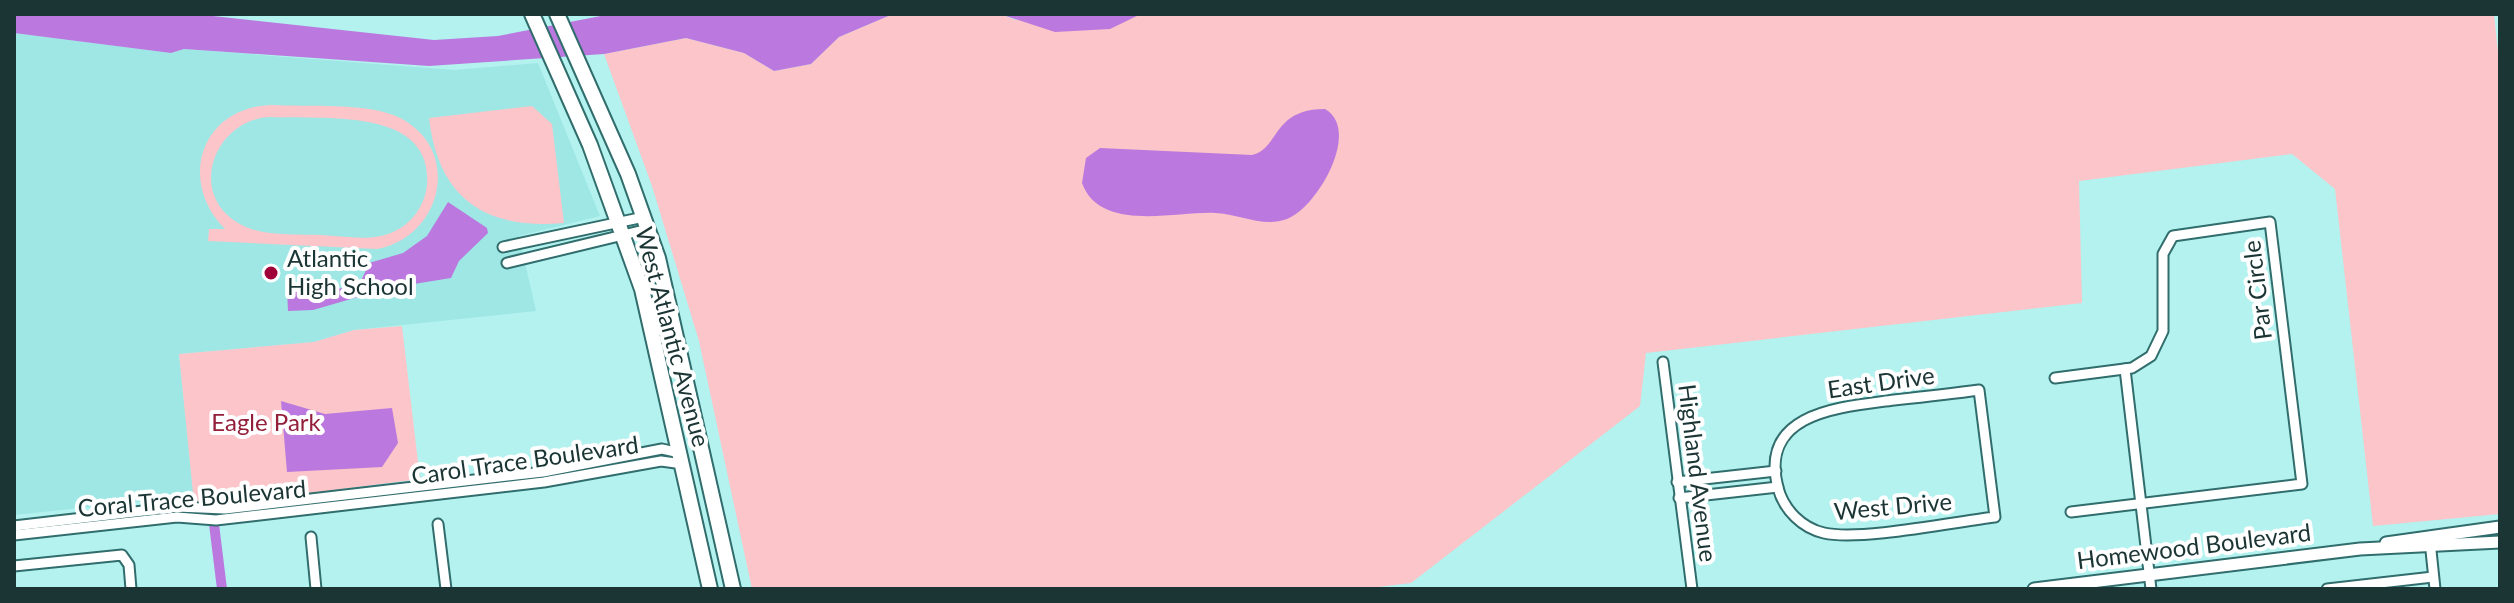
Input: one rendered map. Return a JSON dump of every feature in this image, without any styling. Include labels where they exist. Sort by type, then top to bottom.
[{"type":"main road","name":"West Atlantic Avenue","points":[[557,14],[646,223],[733,589]]},
{"type":"main road","name":"West Atlantic Avenue","points":[[533,16],[623,229],[645,301],[710,589]]},
{"type":"main road","points":[[681,459],[692,461],[711,490]]},
{"type":"street","name":"Par Circle","points":[[2125,369],[2151,356],[2162,338],[2163,254],[2168,241],[2179,233],[2270,222],[2302,484],[2141,504]]},
{"type":"street","points":[[507,263],[646,223]]},
{"type":"street","points":[[503,247],[623,229]]},
{"type":"street","name":"Highland Avenue","points":[[1663,362],[1692,589]]},
{"type":"street","points":[[2055,378],[2125,369],[2151,589]]},
{"type":"street","name":"East Drive","points":[[1776,479],[1780,449],[1788,434],[1813,413],[1979,390],[1995,517]]},
{"type":"street","name":"Carol Trace Boulevard","points":[[372,496],[543,472],[662,449],[681,459]]},
{"type":"street","points":[[1677,482],[1776,479]]},
{"type":"street","points":[[1679,498],[1776,479]]},
{"type":"street","name":"West Drive","points":[[1776,479],[1796,518],[1812,529],[1833,534],[1995,517]]},
{"type":"street","name":"Coral Trace Boulevard","points":[[14,526],[177,507],[225,509],[372,496]]},
{"type":"street","name":"Coral Trace Boulevard","points":[[14,535],[177,517],[216,520],[372,496]]},
{"type":"street","points":[[2071,512],[2141,504]]},
{"type":"street","points":[[438,524],[446,589]]},
{"type":"street","name":"Homewood Boulevard","points":[[2034,589],[2430,541],[2500,527]]},
{"type":"street","points":[[311,537],[316,589]]},
{"type":"street","points":[[2430,541],[2435,589]]},
{"type":"street","name":"Homewood Boulevard","points":[[2430,541],[2500,542]]},
{"type":"street","points":[[14,566],[122,555],[129,565],[131,589]]},
{"type":"street","points":[[2327,589],[2433,577]]},
{"type":"shaded area","points":[[14,14],[195,14],[434,40],[498,36],[611,14],[893,14],[839,37],[811,64],[774,71],[744,53],[686,38],[604,54],[429,66],[184,49],[171,53],[14,33]]},
{"type":"shaded area","points":[[1000,14],[1141,14],[1110,29],[1055,32]]},
{"type":"shaded area","name":"Atlantic High School","points":[[14,33],[171,53],[184,49],[455,70],[538,63],[600,216],[519,236],[536,311],[354,330],[314,342],[179,354],[194,496],[14,515]]},
{"type":"shaded area","points":[[1325,109],[1335,119],[1339,134],[1331,168],[1311,200],[1287,219],[1269,222],[1215,213],[1161,216],[1122,214],[1091,199],[1082,183],[1086,158],[1100,148],[1252,155],[1268,145],[1279,129],[1295,115]]},
{"type":"shaded area","points":[[448,202],[487,228],[488,233],[459,261],[451,278],[389,288],[313,310],[288,311],[287,289],[358,288],[369,263],[403,253],[427,236]]},
{"type":"shaded area","points":[[281,401],[325,414],[392,408],[398,443],[382,467],[287,472]]},
{"type":"green space","points":[[893,14],[1000,14],[1016,20],[1132,18],[1141,14],[2494,14],[2500,72],[2500,514],[2373,526],[2335,189],[2292,154],[2079,181],[2082,303],[1646,353],[1640,406],[1411,583],[1361,589],[752,589],[699,341],[652,186],[604,54],[686,38],[744,53],[774,71],[811,64],[839,37]]},
{"type":"green space","points":[[272,105],[338,106],[372,110],[400,118],[420,132],[432,150],[438,170],[436,191],[429,211],[417,228],[399,241],[377,249],[208,241],[209,229],[225,229],[210,210],[202,190],[200,169],[204,150],[213,132],[228,118],[248,109]],"holes":[[[271,117],[345,119],[371,122],[394,130],[412,141],[424,160],[427,185],[424,200],[406,224],[385,235],[367,238],[268,233],[238,223],[222,210],[213,194],[211,176],[214,159],[235,130],[252,121]]]},
{"type":"green space","points":[[532,106],[552,124],[564,223],[511,221],[471,204],[455,189],[443,170],[434,146],[429,118]]},
{"type":"green space","name":"Eagle Park","points":[[402,326],[420,479],[210,506],[194,503],[179,354],[314,342],[354,330]]},
{"type":"waterway","points":[[214,524],[222,589]]},
{"type":"place","name":"Atlantic High School","points":[[271,273]]}]
